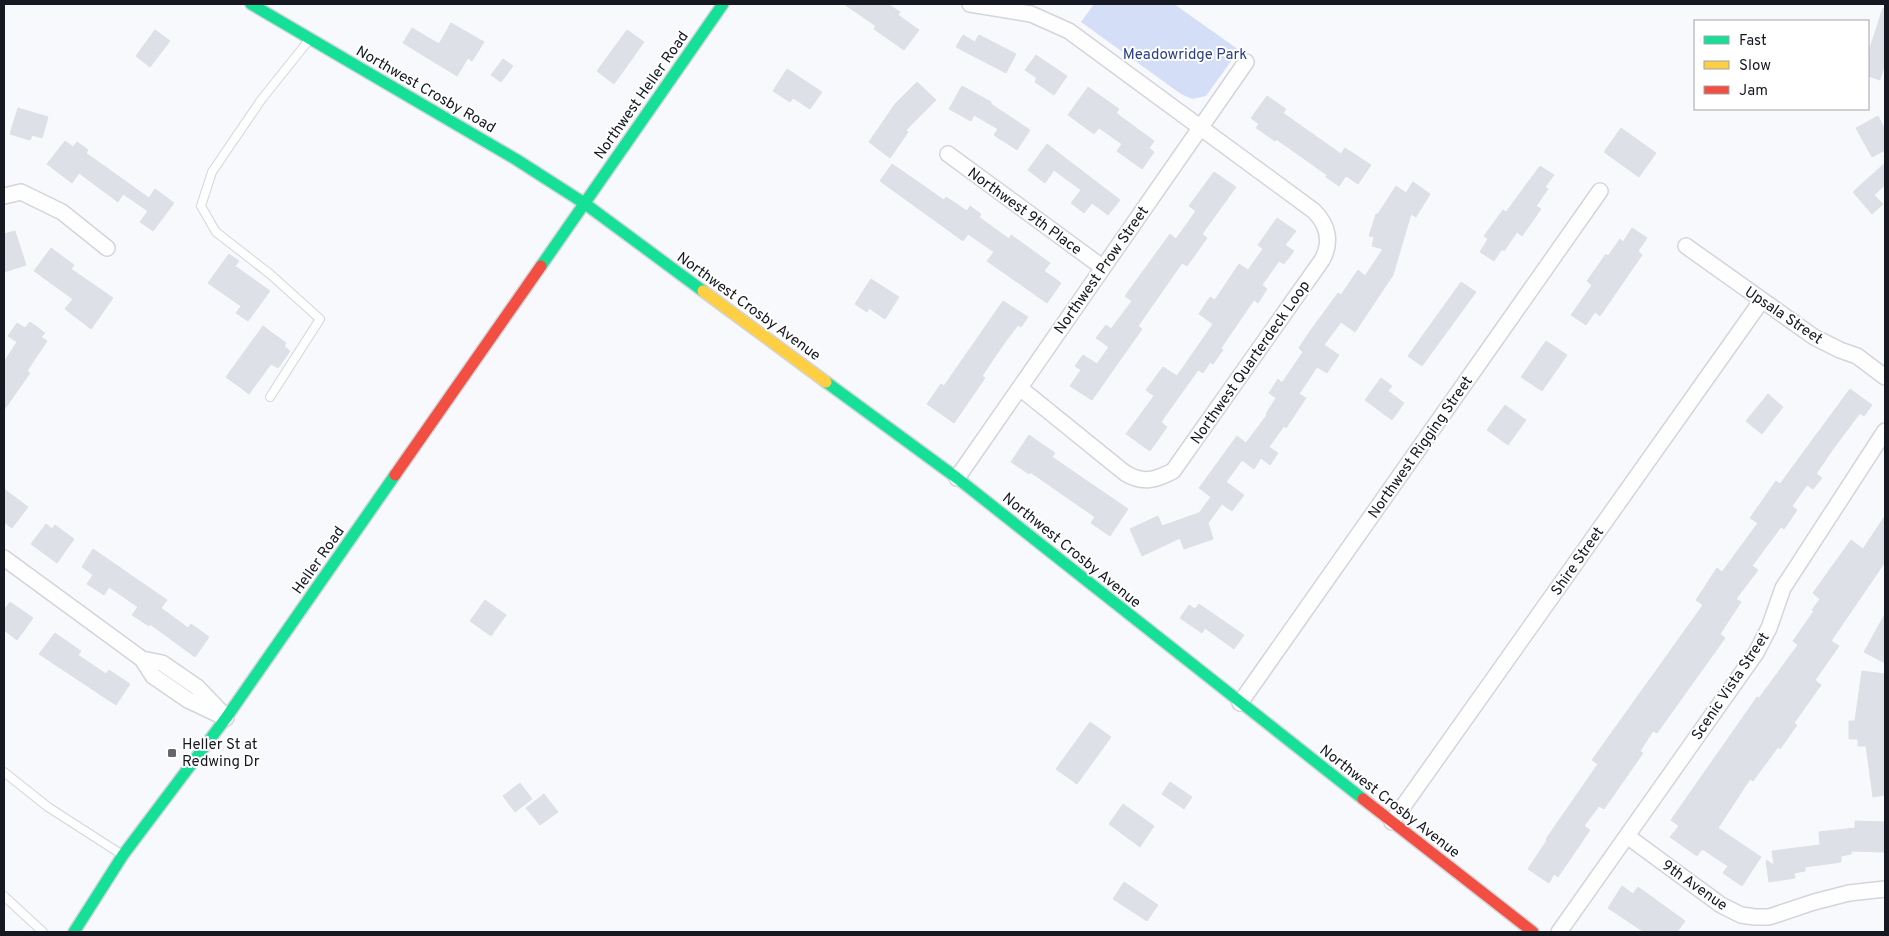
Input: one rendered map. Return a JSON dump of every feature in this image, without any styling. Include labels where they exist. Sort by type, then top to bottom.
[{"type":"street","name":"Northwest Crosby Road","points":[[251,4],[508,155],[584,203]]},
{"type":"street","name":"Northwest Heller Road","points":[[584,203],[723,4]]},
{"type":"street","name":"Northwest Quarterdeck Loop","points":[[970,4],[1032,14],[1068,31],[1314,210],[1320,217],[1329,238],[1327,250],[1322,260],[1174,471],[1147,481],[1134,478],[1125,473],[1020,388]]},
{"type":"street","name":"Northwest Prow Street","points":[[957,478],[1246,62]]},
{"type":"street","name":"Northwest 9th Place","points":[[948,154],[1102,267]]},
{"type":"street","name":"Northwest Rigging Street","points":[[1240,703],[1600,191]]},
{"type":"street","points":[[4,196],[21,192],[62,212],[107,248]]},
{"type":"street","name":"Northwest Crosby Avenue","points":[[584,203],[957,478],[1240,703],[1533,932]]},
{"type":"street","name":"Heller Road","points":[[74,932],[123,855],[226,718],[584,203]]},
{"type":"street","name":"Upsala Street","points":[[1686,246],[1814,337],[1857,356],[1885,377]]},
{"type":"street","name":"Shire Street","points":[[1392,822],[1762,300]]},
{"type":"street","name":"Scenic Vista Street","points":[[1559,932],[1756,653],[1769,628],[1783,588],[1885,431]]},
{"type":"street","points":[[4,558],[142,659],[153,676],[188,700],[226,718]]},
{"type":"street","name":"9th Avenue","points":[[1627,836],[1721,905],[1741,915],[1769,917],[1814,902],[1885,888]]},
{"type":"lane","points":[[270,397],[320,319],[270,274],[216,232],[201,206],[212,172],[261,100],[310,39]]},
{"type":"lane","points":[[4,772],[48,807],[123,855]]},
{"type":"lane","points":[[4,896],[43,932]]},
{"type":"green space","name":"Meadowridge Park","points":[[1094,4],[1174,4],[1239,50],[1206,96],[1192,99],[1181,94],[1081,22]]},
{"type":"building","points":[[844,4],[888,4],[900,12],[898,15],[919,30],[904,50],[874,29],[876,26]]},
{"type":"building","points":[[1883,8],[1885,8],[1885,63],[1880,80],[1869,76],[1869,51]]},
{"type":"building","points":[[451,23],[484,42],[472,61],[468,58],[457,76],[403,43],[412,28],[439,44]]},
{"type":"building","points":[[155,30],[170,41],[150,67],[136,56]]},
{"type":"building","points":[[627,30],[644,42],[614,84],[597,71]]},
{"type":"building","points":[[963,35],[975,42],[979,35],[1016,54],[1006,73],[956,47]]},
{"type":"building","points":[[1036,55],[1067,76],[1054,95],[1035,82],[1037,78],[1025,70]]},
{"type":"building","points":[[503,59],[513,66],[501,82],[491,75]]},
{"type":"building","points":[[787,69],[822,92],[810,109],[793,98],[790,102],[773,91]]},
{"type":"building","points":[[917,82],[936,100],[906,130],[908,132],[890,158],[869,142],[895,104]]},
{"type":"building","points":[[962,86],[991,102],[991,104],[1030,130],[1017,150],[994,135],[998,129],[974,115],[971,121],[949,109]]},
{"type":"building","points":[[1088,87],[1119,109],[1116,113],[1154,141],[1149,148],[1154,152],[1142,169],[1117,151],[1122,144],[1099,128],[1094,134],[1068,115]]},
{"type":"building","points":[[1267,96],[1286,109],[1283,113],[1341,154],[1345,148],[1371,165],[1358,184],[1346,176],[1339,186],[1326,177],[1327,175],[1276,139],[1275,141],[1256,128],[1259,124],[1251,118]]},
{"type":"building","points":[[18,108],[48,117],[42,138],[32,135],[30,140],[10,134]]},
{"type":"building","points":[[1878,116],[1885,130],[1885,150],[1872,157],[1856,128]]},
{"type":"building","points":[[1621,128],[1656,153],[1639,177],[1604,152]]},
{"type":"building","points":[[65,141],[73,147],[77,142],[88,150],[86,153],[149,198],[155,189],[174,203],[153,231],[140,222],[148,211],[123,194],[118,202],[79,173],[72,183],[47,164]]},
{"type":"building","points":[[1047,144],[1120,200],[1108,215],[1092,203],[1084,213],[1071,203],[1081,190],[1054,170],[1045,183],[1028,170]]},
{"type":"building","points":[[1885,163],[1885,185],[1874,195],[1883,204],[1872,214],[1853,192]]},
{"type":"building","points":[[892,164],[944,200],[946,197],[967,211],[970,206],[981,214],[979,217],[1009,239],[1011,235],[1050,263],[1044,271],[1061,283],[1047,303],[987,261],[994,252],[968,234],[963,241],[880,181]]},
{"type":"building","points":[[1540,166],[1554,175],[1545,187],[1548,189],[1536,206],[1541,209],[1522,236],[1517,232],[1504,251],[1502,249],[1494,261],[1480,252],[1488,239],[1484,236],[1503,210],[1506,212]]},
{"type":"building","points":[[1214,172],[1236,187],[1202,234],[1207,238],[1187,266],[1182,263],[1138,326],[1142,329],[1092,400],[1070,386],[1081,370],[1075,366],[1083,355],[1097,364],[1109,347],[1096,338],[1106,325],[1111,329],[1132,301],[1125,296],[1170,234],[1176,239],[1196,211],[1189,206]]},
{"type":"building","points":[[1413,182],[1430,194],[1416,217],[1411,214],[1393,275],[1355,332],[1341,322],[1324,345],[1339,355],[1327,373],[1317,367],[1299,394],[1306,398],[1286,428],[1284,426],[1269,447],[1278,453],[1270,465],[1261,458],[1254,469],[1242,460],[1226,482],[1244,495],[1232,511],[1222,504],[1208,523],[1213,539],[1184,549],[1180,538],[1142,556],[1130,529],[1158,516],[1162,526],[1199,513],[1211,497],[1199,488],[1237,436],[1246,443],[1267,415],[1276,398],[1269,393],[1278,379],[1282,383],[1303,352],[1299,348],[1308,334],[1338,293],[1341,295],[1358,270],[1365,276],[1383,249],[1372,246],[1374,237],[1369,236],[1376,214],[1378,214],[1396,186],[1406,193]]},
{"type":"building","points":[[1277,218],[1296,231],[1285,245],[1294,251],[1284,264],[1279,261],[1262,285],[1267,289],[1258,303],[1254,300],[1221,348],[1223,350],[1213,364],[1210,362],[1203,373],[1198,370],[1161,422],[1167,427],[1150,451],[1126,434],[1154,396],[1146,390],[1163,367],[1177,376],[1213,324],[1199,314],[1210,297],[1215,300],[1239,264],[1248,270],[1263,249],[1258,245]]},
{"type":"building","points":[[1632,228],[1647,238],[1638,251],[1642,255],[1600,316],[1595,312],[1586,325],[1571,315],[1592,285],[1587,281],[1606,254],[1608,256],[1620,239],[1623,242]]},
{"type":"building","points":[[15,231],[26,265],[4,272],[4,234]]},
{"type":"building","points":[[51,248],[74,265],[71,269],[113,298],[91,329],[65,309],[73,299],[34,271]]},
{"type":"building","points":[[229,254],[239,261],[235,266],[270,291],[248,321],[236,313],[241,306],[208,283]]},
{"type":"building","points":[[871,279],[899,297],[885,319],[869,308],[867,312],[855,304]]},
{"type":"building","points":[[1461,282],[1476,292],[1422,366],[1408,356]]},
{"type":"building","points":[[1003,301],[1028,317],[1021,327],[1018,325],[1003,345],[982,376],[985,378],[954,423],[927,404],[941,384],[944,386]]},
{"type":"building","points":[[30,322],[45,333],[41,337],[47,341],[27,371],[30,373],[4,410],[4,362],[17,342],[8,336],[17,323],[25,328]]},
{"type":"building","points":[[263,326],[286,343],[284,346],[290,351],[278,368],[271,364],[249,394],[226,377]]},
{"type":"building","points":[[1546,341],[1567,355],[1542,391],[1521,377]]},
{"type":"building","points":[[1381,378],[1392,386],[1388,391],[1404,403],[1392,420],[1365,400]]},
{"type":"building","points":[[1850,389],[1872,405],[1864,416],[1860,413],[1833,449],[1816,474],[1822,478],[1813,489],[1807,485],[1792,506],[1797,510],[1784,529],[1781,527],[1752,566],[1758,570],[1736,599],[1741,602],[1720,634],[1725,638],[1657,733],[1653,731],[1640,751],[1643,753],[1604,809],[1599,806],[1584,826],[1590,830],[1558,877],[1554,874],[1549,883],[1528,869],[1546,839],[1598,764],[1592,760],[1703,605],[1696,600],[1717,568],[1722,572],[1758,523],[1750,518],[1776,481],[1780,484]]},
{"type":"building","points":[[1768,394],[1783,407],[1762,434],[1746,421]]},
{"type":"building","points":[[1505,405],[1526,420],[1508,445],[1487,430]]},
{"type":"building","points":[[1029,435],[1055,453],[1052,457],[1128,509],[1110,536],[1091,523],[1095,517],[1030,472],[1029,474],[1011,462]]},
{"type":"building","points":[[4,489],[28,507],[12,528],[4,522]]},
{"type":"building","points":[[1885,516],[1885,562],[1831,641],[1839,646],[1815,680],[1821,685],[1794,723],[1797,725],[1780,749],[1778,747],[1753,781],[1750,779],[1718,828],[1761,857],[1742,886],[1723,873],[1728,866],[1702,849],[1697,856],[1670,837],[1679,826],[1671,820],[1757,697],[1759,698],[1798,645],[1793,641],[1820,599],[1813,593],[1851,540],[1863,549]]},
{"type":"building","points":[[46,524],[52,529],[55,525],[74,539],[57,563],[31,544]]},
{"type":"building","points":[[93,549],[167,600],[161,608],[188,628],[191,624],[209,637],[195,657],[150,624],[149,626],[132,615],[138,607],[109,587],[104,595],[87,584],[93,575],[82,567]]},
{"type":"building","points":[[485,600],[506,615],[491,636],[470,621]]},
{"type":"building","points":[[10,602],[33,618],[17,640],[4,630],[4,610]]},
{"type":"building","points":[[1199,604],[1244,635],[1234,649],[1205,628],[1202,633],[1180,618],[1189,605],[1195,609]]},
{"type":"building","points":[[1885,614],[1885,663],[1864,652]]},
{"type":"building","points":[[55,633],[81,651],[78,655],[106,674],[109,670],[130,684],[116,705],[39,654]]},
{"type":"building","points":[[1862,671],[1885,674],[1885,795],[1873,797],[1866,746],[1858,746],[1858,739],[1849,739],[1849,721],[1855,721]]},
{"type":"building","points":[[1090,722],[1111,737],[1077,784],[1056,769]]},
{"type":"building","points":[[1170,782],[1192,797],[1184,809],[1162,794]]},
{"type":"building","points":[[520,783],[532,799],[515,812],[503,796]]},
{"type":"building","points":[[544,794],[558,812],[540,825],[526,808]]},
{"type":"building","points":[[1123,804],[1154,826],[1140,847],[1109,824]]},
{"type":"building","points":[[1855,821],[1885,822],[1885,852],[1851,851],[1851,854],[1841,856],[1841,862],[1805,867],[1805,871],[1794,873],[1795,878],[1769,882],[1766,860],[1774,865],[1772,851],[1820,845],[1819,832],[1855,828]]},
{"type":"building","points":[[1124,882],[1158,905],[1147,921],[1113,899]]},
{"type":"building","points":[[1622,886],[1633,894],[1638,887],[1685,921],[1677,932],[1644,932],[1608,908]]},
{"type":"traffic: fast","points":[[251,4],[517,160],[584,203],[703,291]]},
{"type":"traffic: fast","points":[[541,266],[723,4]]},
{"type":"traffic: fast","points":[[826,382],[957,478],[1363,799]]},
{"type":"traffic: fast","points":[[74,932],[123,855],[226,718],[395,475]]},
{"type":"traffic: slow","points":[[703,291],[826,382]]},
{"type":"traffic: jam","points":[[395,475],[541,266]]},
{"type":"traffic: jam","points":[[1363,799],[1533,932]]},
{"type":"place","name":"Heller St at Redwing Dr","points":[[172,753]]}]
